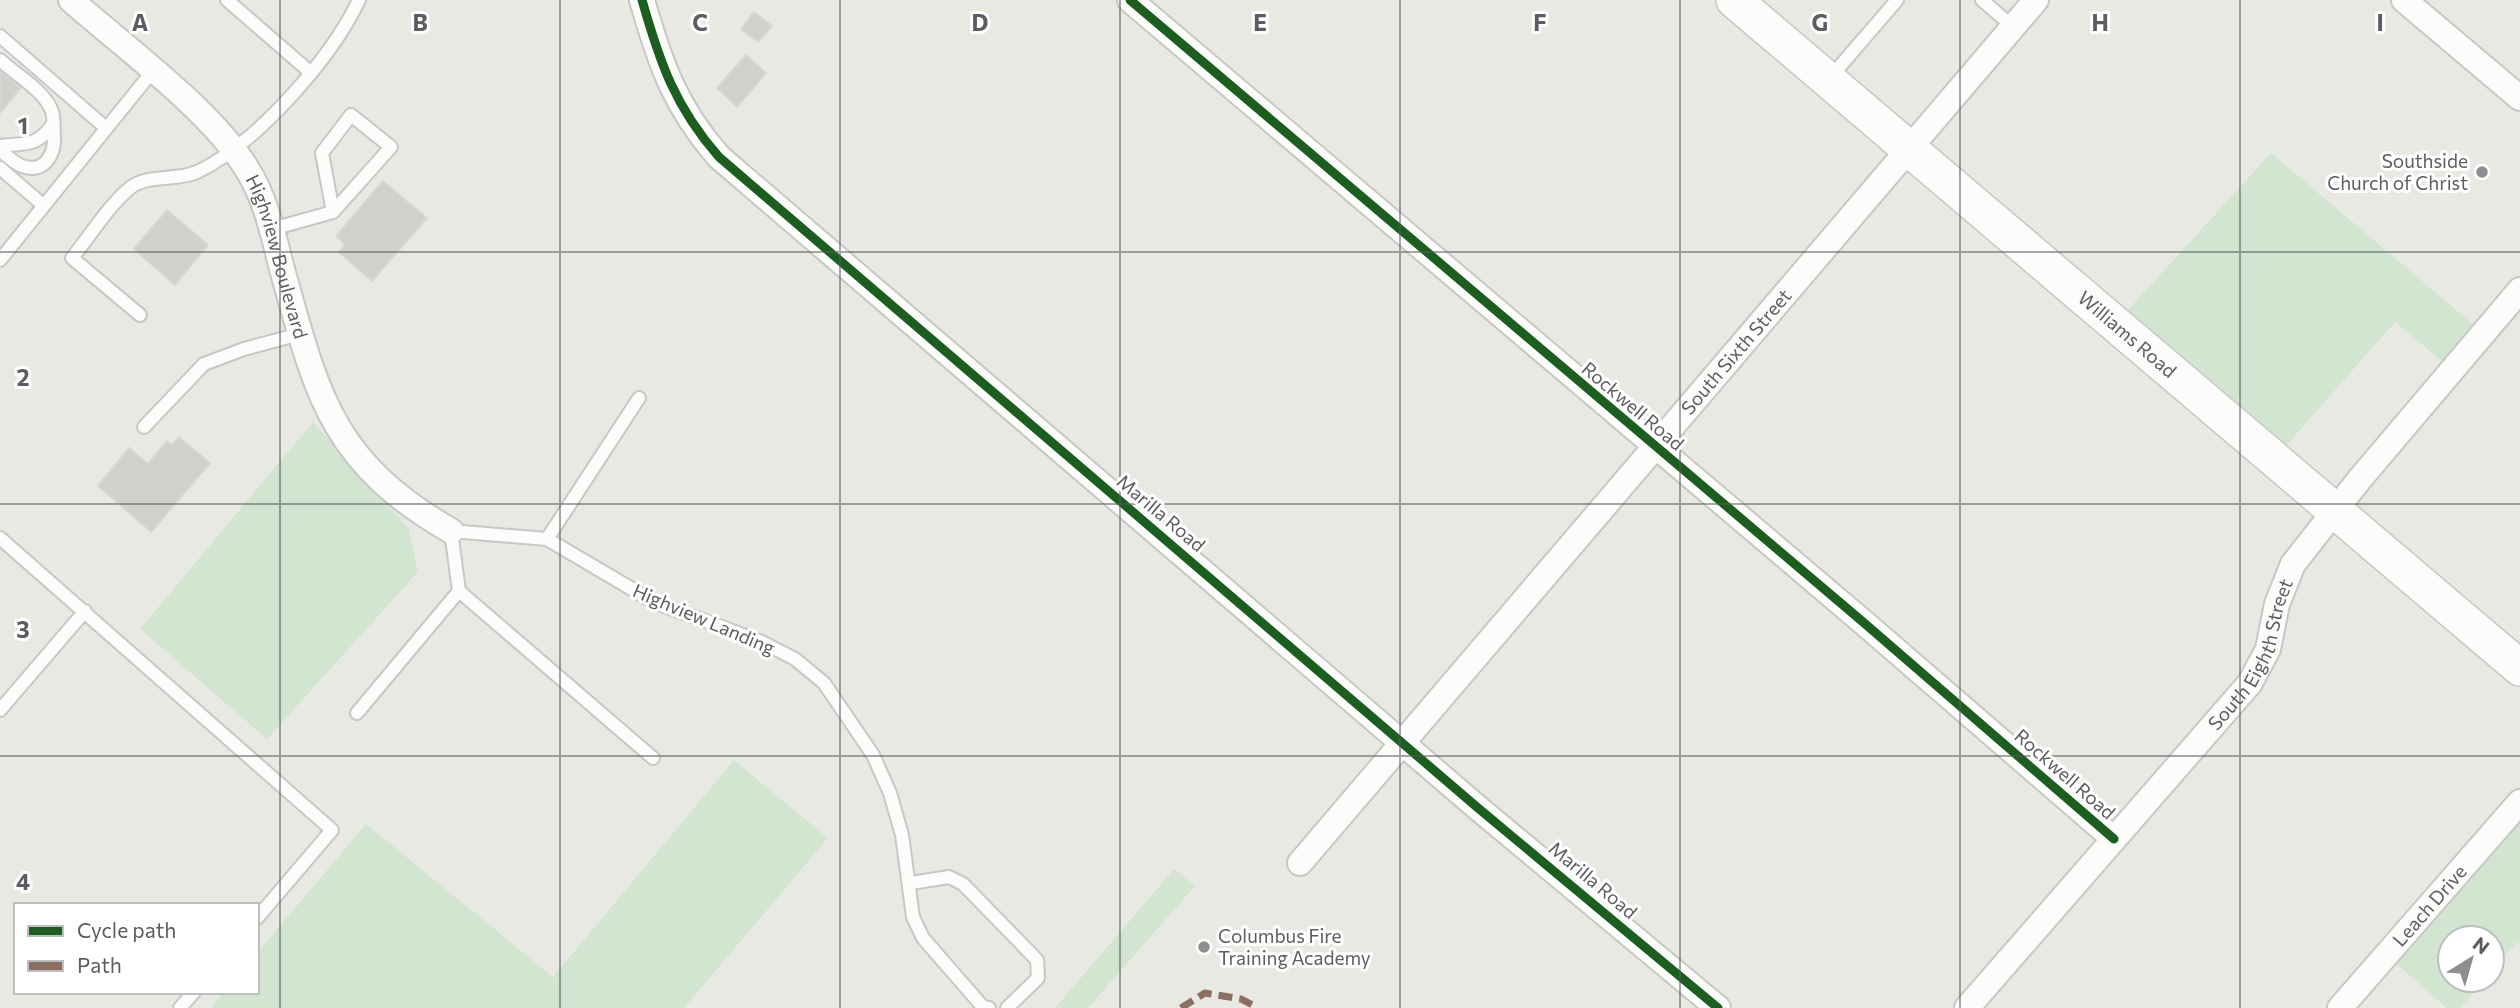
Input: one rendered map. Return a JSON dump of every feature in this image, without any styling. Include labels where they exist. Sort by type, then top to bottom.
[{"type":"main road","name":"Williams Road","points":[[1734,0],[2520,668]]},
{"type":"street","name":"Highview Boulevard","points":[[71,0],[218,130],[235,151],[257,187],[272,229],[319,394],[333,423],[391,491],[451,531]]},
{"type":"street","name":"Marilla Road","points":[[642,0],[657,55],[675,98],[719,157],[1402,743],[1718,1008]]},
{"type":"street","name":"Rockwell Road","points":[[1130,0],[2114,839]]},
{"type":"street","name":"South Sixth Street","points":[[1300,863],[2036,0]]},
{"type":"street","points":[[2404,0],[2520,98]]},
{"type":"street","name":"South Eighth Street","points":[[1967,1008],[2250,683],[2268,649],[2284,581],[2293,564],[2334,511],[2520,290]]},
{"type":"street","name":"Leach Drive","points":[[2340,1008],[2520,802]]},
{"type":"lane","points":[[227,0],[310,72]]},
{"type":"lane","points":[[140,315],[72,258],[131,186],[194,174],[235,151],[310,72],[339,37],[359,0]]},
{"type":"lane","points":[[1828,80],[1898,0]]},
{"type":"lane","points":[[1982,0],[2013,27]]},
{"type":"lane","points":[[0,36],[106,128]]},
{"type":"lane","points":[[0,60],[44,99],[52,110],[54,146],[52,156],[45,164],[21,166],[0,148]]},
{"type":"lane","points":[[0,260],[152,72]]},
{"type":"lane","points":[[272,229],[333,212],[391,147],[351,114],[322,153],[333,212]]},
{"type":"lane","points":[[0,148],[35,143],[43,138],[53,124]]},
{"type":"lane","points":[[0,168],[43,205]]},
{"type":"lane","points":[[144,426],[204,363],[300,334]]},
{"type":"lane","points":[[547,539],[639,398]]},
{"type":"lane","points":[[451,531],[459,591],[653,758]]},
{"type":"lane","name":"Highview Landing","points":[[451,531],[547,539],[654,602],[762,642],[795,659],[824,683],[873,755],[890,793],[911,883],[913,917],[923,938],[984,1007],[989,1008]]},
{"type":"lane","points":[[0,538],[332,830],[259,916]]},
{"type":"lane","points":[[357,713],[459,591]]},
{"type":"lane","points":[[0,710],[85,611]]},
{"type":"lane","points":[[911,883],[949,877],[963,884],[1037,960],[1038,978],[1007,1008]]},
{"type":"lane","points":[[180,1008],[192,994]]},
{"type":"green space","points":[[2271,153],[2474,325],[2443,362],[2395,322],[2285,447],[2127,311]]},
{"type":"green space","points":[[313,422],[409,529],[418,572],[267,739],[140,629]]},
{"type":"green space","points":[[734,760],[828,838],[684,1008],[211,1008],[222,994],[259,994],[259,951],[366,824],[553,977]]},
{"type":"green space","points":[[2520,819],[2520,944],[2517,942],[2506,955],[2506,924],[2436,924],[2436,994],[2472,994],[2460,1008],[2447,1008],[2394,962]]},
{"type":"green space","points":[[1174,869],[1195,886],[1088,1008],[1055,1008]]},
{"type":"building","points":[[754,12],[772,26],[758,42],[741,29]]},
{"type":"building","points":[[746,55],[766,73],[737,107],[717,88]]},
{"type":"building","points":[[0,72],[21,88],[0,113]]},
{"type":"building","points":[[383,181],[427,218],[372,281],[339,252],[345,245],[336,236]]},
{"type":"building","points":[[167,210],[208,245],[175,285],[134,249]]},
{"type":"building","points":[[179,437],[210,463],[151,532],[98,486],[129,448],[148,464],[167,441],[172,445]]},
{"type":"marked path","points":[[1181,1008],[1205,993],[1241,999],[1258,1008]]},
{"type":"cycle path","points":[[642,0],[655,44],[680,102],[719,157],[1478,808],[1718,1008]]},
{"type":"cycle path","points":[[1130,0],[1863,622],[2114,839]]},
{"type":"place","name":"Southside Church of Christ","points":[[2482,172]]},
{"type":"place","name":"Columbus Fire Training Academy","points":[[1204,947]]}]
